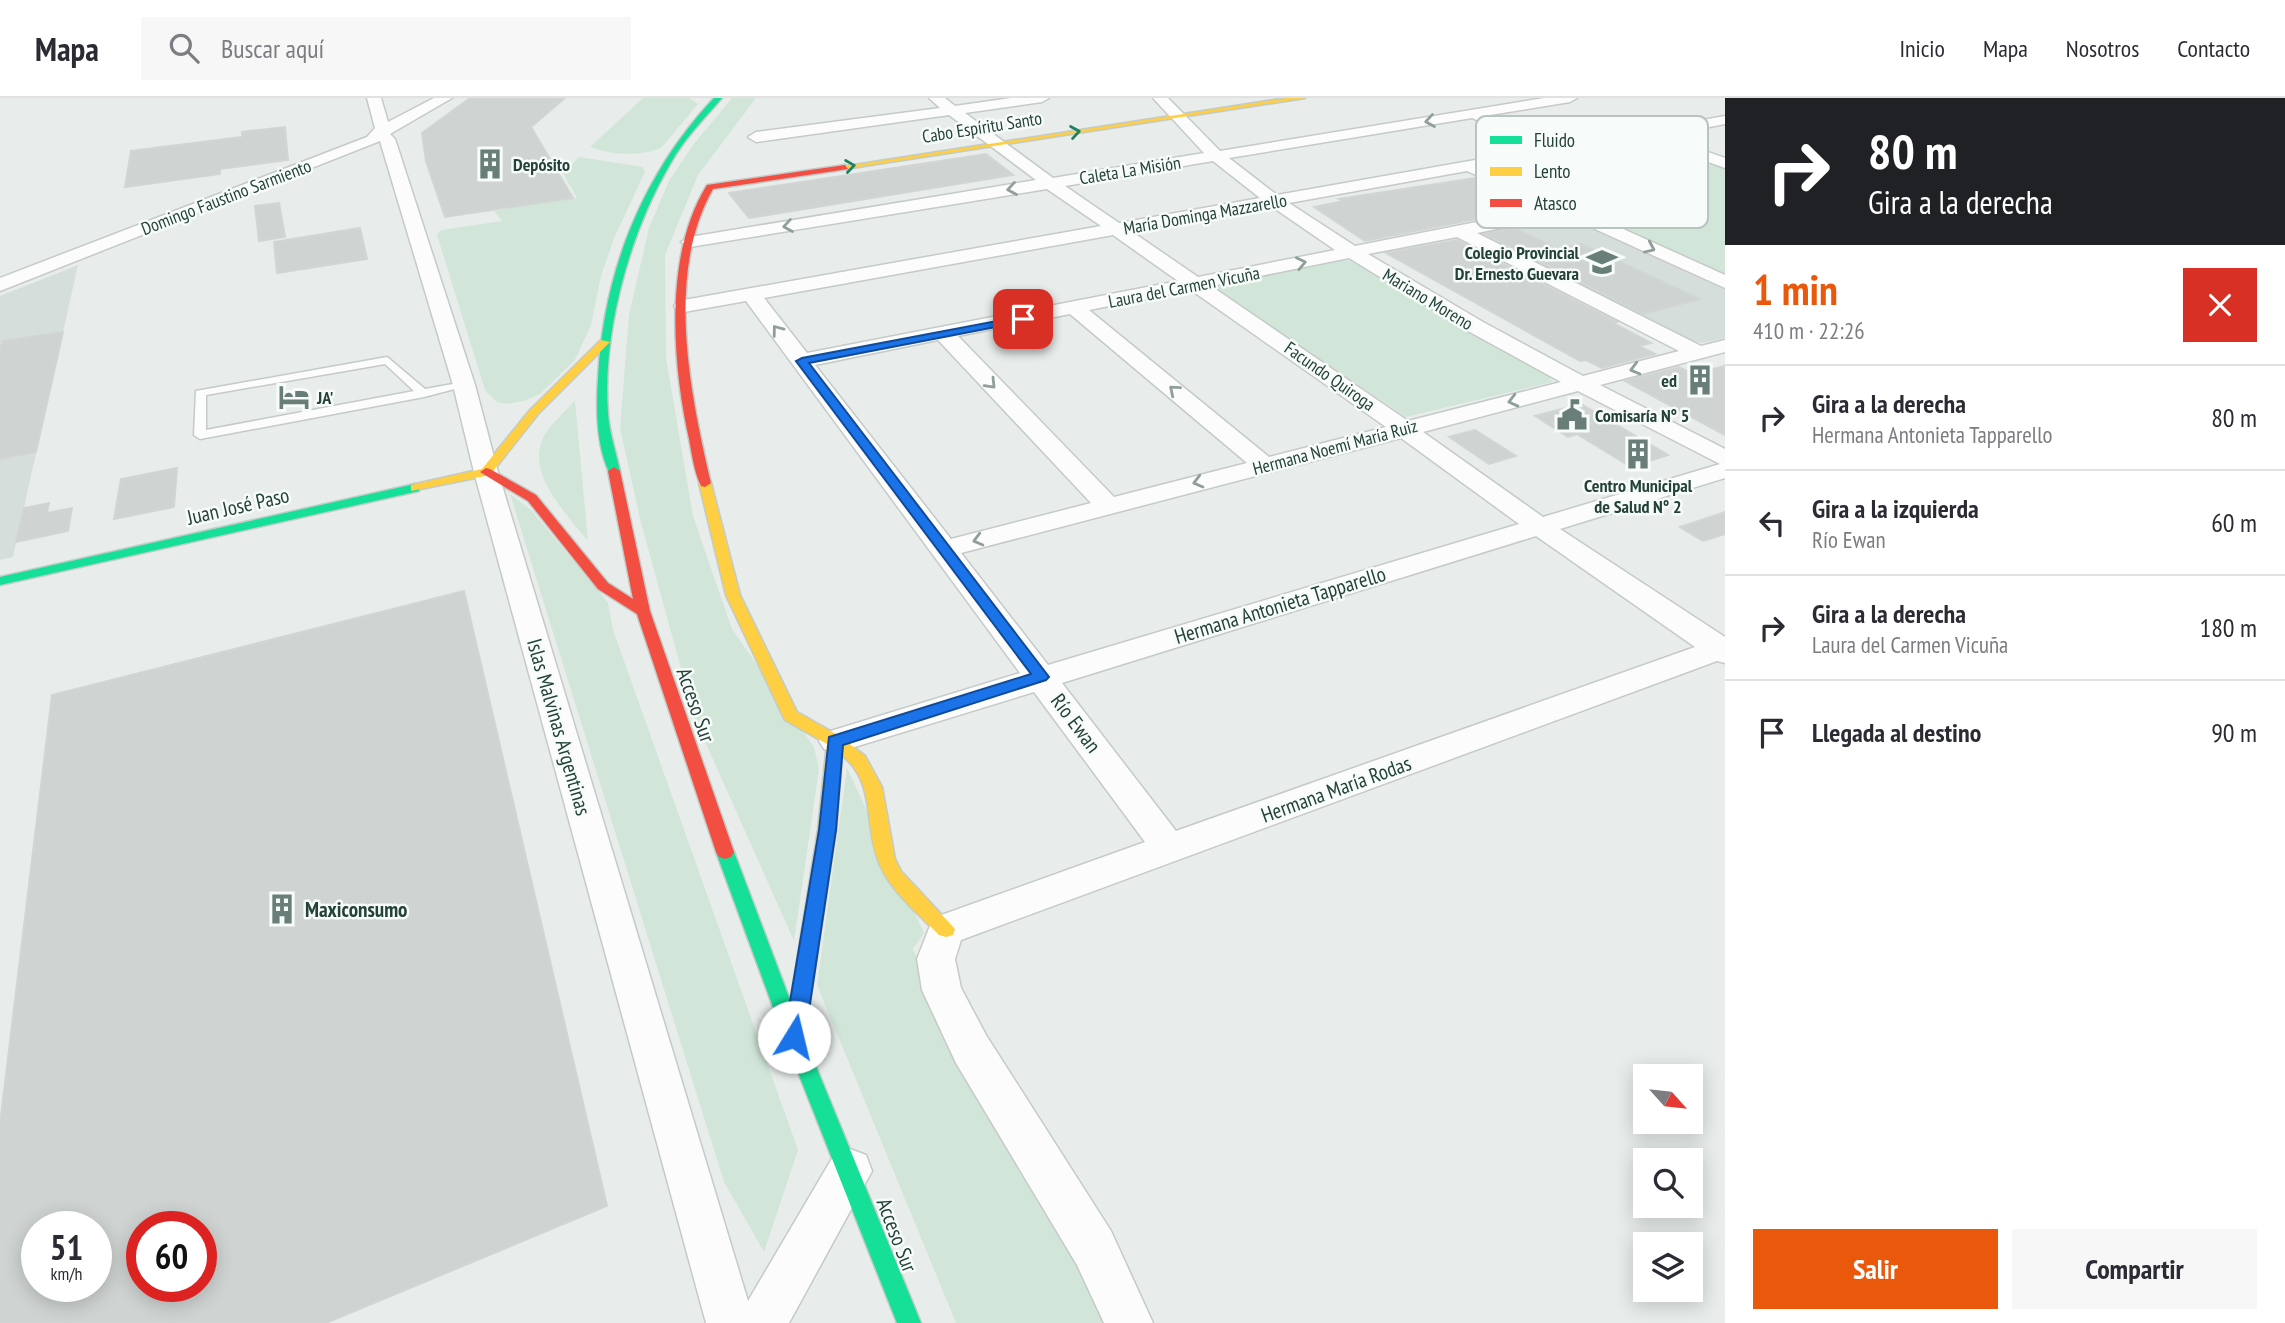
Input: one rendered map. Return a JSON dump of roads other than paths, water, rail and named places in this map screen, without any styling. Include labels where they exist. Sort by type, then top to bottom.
[{"type":"street","name":"Islas Malvinas Argentinas","points":[[374,98],[382,128],[381,136],[387,139],[464,385],[486,472],[730,1323]]},
{"type":"street","name":"Domingo Faustino Sarmiento","points":[[0,285],[381,136],[393,125],[445,98]]},
{"type":"street","name":"Acceso Sur","points":[[718,98],[678,145],[637,219],[616,283],[605,342],[602,414],[643,611],[731,870],[794,1037],[909,1323]]},
{"type":"street","name":"Facundo Quiroga","points":[[936,98],[955,110],[996,145],[1198,284],[1540,527],[1723,650]]},
{"type":"street","points":[[756,137],[1042,98]]},
{"type":"street","name":"Mariano Moreno","points":[[1160,98],[1174,116],[1217,156],[1275,202],[1352,253],[1451,314],[1579,384],[1725,458]]},
{"type":"street","name":"Cabo Espíritu Santo","points":[[690,242],[698,203],[710,187],[1301,98]]},
{"type":"street","name":"Caleta La Misión","points":[[690,242],[1570,98]]},
{"type":"street","points":[[1447,103],[1480,116]]},
{"type":"street","points":[[1708,157],[1725,163]]},
{"type":"street","name":"María Dominga Mazzarello","points":[[684,306],[1476,166]]},
{"type":"street","points":[[1472,167],[1476,169]]},
{"type":"street","name":"Laura del Carmen Vicuña","points":[[802,361],[1480,228]]},
{"type":"street","points":[[1605,228],[1725,282]]},
{"type":"street","points":[[1461,232],[1699,353]]},
{"type":"street","points":[[690,242],[682,275],[686,388],[712,520],[733,595],[790,716],[835,741],[859,760],[874,787],[886,859],[895,876],[947,929],[936,959],[942,990],[971,1049],[1094,1248],[1129,1323]]},
{"type":"street","name":"Río Ewan","points":[[752,296],[1170,849]]},
{"type":"street","points":[[1076,309],[1264,465]]},
{"type":"street","points":[[944,334],[1108,506]]},
{"type":"street","points":[[605,342],[534,412],[486,472],[533,498],[603,586],[643,611]]},
{"type":"street","name":"Hermana Noemí María Ruiz","points":[[945,548],[1725,346]]},
{"type":"street","name":"Hermana Antonieta Tapparello","points":[[835,741],[1725,470]]},
{"type":"street","name":"Juan José Paso","points":[[0,580],[486,472]]},
{"type":"street","name":"Hermana María Rodas","points":[[947,929],[1723,650]]},
{"type":"street","points":[[794,1037],[827,830],[835,741]]},
{"type":"street","points":[[762,1323],[850,1171]]},
{"type":"lane","points":[[424,394],[387,360],[200,393],[200,435],[424,394],[464,385]]},
{"type":"place","name":"Depósito","points":[[490,164]]},
{"type":"place","name":"Colegio Provincial Dr. Ernesto Guevara","points":[[1602,262]]},
{"type":"place","name":"ed","points":[[1700,380]]},
{"type":"place","name":"JA'","points":[[294,397]]},
{"type":"place","name":"Comisaría N° 5","points":[[1572,415]]},
{"type":"place","name":"Centro Municipal de Salud N° 2","points":[[1638,454]]},
{"type":"place","name":"Maxiconsumo","points":[[282,909]]}]
